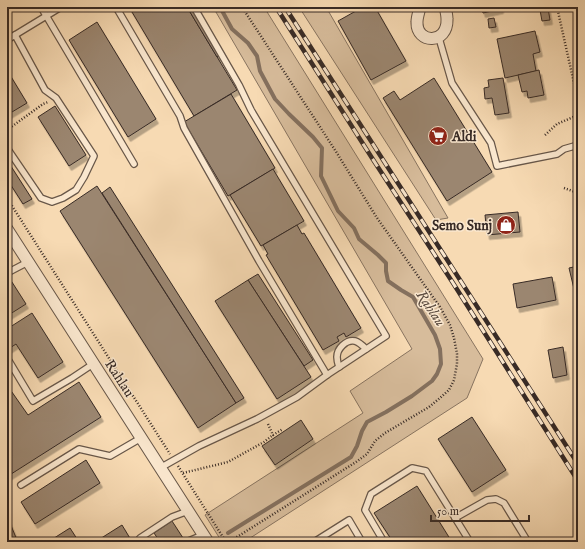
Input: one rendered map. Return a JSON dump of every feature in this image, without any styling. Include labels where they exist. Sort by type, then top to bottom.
[{"type":"street","points":[[420,7],[417,23],[418,28],[424,37],[430,39],[439,38],[445,31],[447,25],[445,7]]},
{"type":"street","name":"Rahlau","points":[[7,229],[205,538]]},
{"type":"lane","points":[[41,7],[134,164]]},
{"type":"lane","points":[[7,40],[60,7]]},
{"type":"lane","points":[[116,7],[180,116],[184,128],[224,199],[327,375]]},
{"type":"lane","points":[[160,468],[199,446],[251,422],[297,397],[386,336],[251,110],[239,85],[194,7]]},
{"type":"lane","points":[[7,148],[41,198],[52,202],[63,198],[76,190],[94,156],[56,98],[45,90],[15,36]]},
{"type":"lane","points":[[439,38],[452,83],[491,143],[498,166],[556,154],[564,149],[578,145]]},
{"type":"lane","points":[[7,273],[28,262]]},
{"type":"lane","points":[[339,367],[337,359],[339,349],[346,343],[350,341],[357,342],[366,349]]},
{"type":"lane","points":[[9,360],[33,401],[93,364]]},
{"type":"lane","points":[[20,485],[79,449],[110,456],[141,438]]},
{"type":"lane","points":[[384,542],[365,510],[371,494],[412,468],[426,471],[470,542]]},
{"type":"lane","points":[[455,518],[488,500],[496,499],[504,503],[528,542]]},
{"type":"lane","points":[[140,538],[172,517],[188,511]]},
{"type":"lane","points":[[314,542],[349,520],[362,542]]},
{"type":"lane","points":[[186,542],[205,538]]},
{"type":"path","points":[[557,7],[578,101]]},
{"type":"path","points":[[7,130],[43,104],[56,98]]},
{"type":"path","points":[[545,135],[557,124],[578,115]]},
{"type":"path","points":[[564,188],[578,193]]},
{"type":"path","points":[[7,198],[226,542]]},
{"type":"path","points":[[268,424],[273,435]]},
{"type":"path","points":[[183,473],[228,462],[264,442],[283,429]]},
{"type":"shaded area","points":[[213,7],[264,7],[483,359],[467,398],[244,542],[222,542],[205,515],[363,413],[350,391],[412,349]]},
{"type":"shaded area","points":[[299,7],[326,7],[448,218],[436,220]]},
{"type":"building","points":[[129,7],[187,7],[237,90],[194,116]]},
{"type":"building","points":[[187,7],[196,7],[224,53],[217,57]]},
{"type":"building","points":[[363,7],[375,7],[406,61],[371,80],[338,21]]},
{"type":"building","points":[[481,7],[501,7],[501,9],[483,13]]},
{"type":"building","points":[[548,8],[550,20],[542,21],[540,10]]},
{"type":"building","points":[[494,18],[496,27],[489,28],[488,19]]},
{"type":"building","points":[[97,22],[156,119],[128,137],[69,40]]},
{"type":"building","points":[[535,31],[540,52],[533,54],[536,71],[505,78],[497,39]]},
{"type":"building","points":[[7,70],[27,103],[7,115]]},
{"type":"building","points":[[539,70],[544,95],[528,98],[527,91],[522,92],[518,75]]},
{"type":"building","name":"Aldi","points":[[434,78],[492,172],[447,201],[383,98],[394,91],[400,100]]},
{"type":"building","points":[[503,78],[509,113],[495,115],[492,98],[485,99],[484,88],[489,87],[488,80]]},
{"type":"building","points":[[231,94],[275,168],[228,196],[184,122]]},
{"type":"building","points":[[55,106],[86,155],[69,166],[38,117]]},
{"type":"building","points":[[7,160],[32,199],[23,204],[7,179]]},
{"type":"building","points":[[273,169],[304,221],[261,246],[230,195]]},
{"type":"building","points":[[97,186],[236,403],[198,428],[60,211]]},
{"type":"building","points":[[110,187],[244,398],[236,403],[102,193]]},
{"type":"building","points":[[518,212],[520,232],[487,235],[485,215]]},
{"type":"building","points":[[297,225],[302,234],[304,233],[361,328],[346,337],[344,333],[337,337],[339,341],[323,350],[266,255],[268,254],[263,245]]},
{"type":"building","points":[[578,266],[578,288],[574,289],[569,268]]},
{"type":"building","points":[[258,274],[313,360],[304,366],[248,280]]},
{"type":"building","points":[[552,277],[556,300],[517,308],[513,284]]},
{"type":"building","points":[[10,279],[26,304],[7,316],[7,281]]},
{"type":"building","points":[[248,280],[311,377],[277,399],[215,301]]},
{"type":"building","points":[[32,313],[63,362],[38,378],[16,344],[7,350],[7,329]]},
{"type":"building","points":[[563,347],[567,375],[553,378],[548,350]]},
{"type":"building","points":[[79,382],[101,417],[8,476],[7,385],[28,415]]},
{"type":"building","points":[[472,417],[506,470],[472,492],[438,439]]},
{"type":"building","points":[[301,420],[313,439],[275,465],[262,446]]},
{"type":"building","points":[[86,460],[100,483],[35,524],[21,502]]},
{"type":"building","points":[[417,486],[452,542],[393,542],[374,513]]},
{"type":"building","points":[[7,516],[17,540],[12,542],[7,542]]},
{"type":"building","points":[[172,521],[183,538],[177,542],[160,542],[154,533]]},
{"type":"building","points":[[122,525],[131,540],[127,542],[95,542]]},
{"type":"building","points":[[70,528],[79,542],[52,542],[51,540]]},
{"type":"waterway","name":"Rahlau","points":[[220,7],[232,29],[248,43],[257,56],[260,71],[275,99],[322,148],[321,176],[338,211],[354,228],[359,239],[386,263],[388,281],[413,297],[435,335],[440,349],[441,364],[432,381],[412,396],[367,422],[351,457],[228,533]]},
{"type":"railway","points":[[276,7],[578,481]]},
{"type":"railway","points":[[285,7],[578,464]]},
{"type":"place","name":"Aldi","points":[[438,136]]},
{"type":"place","name":"Semo Sunj","points":[[506,225]]}]
